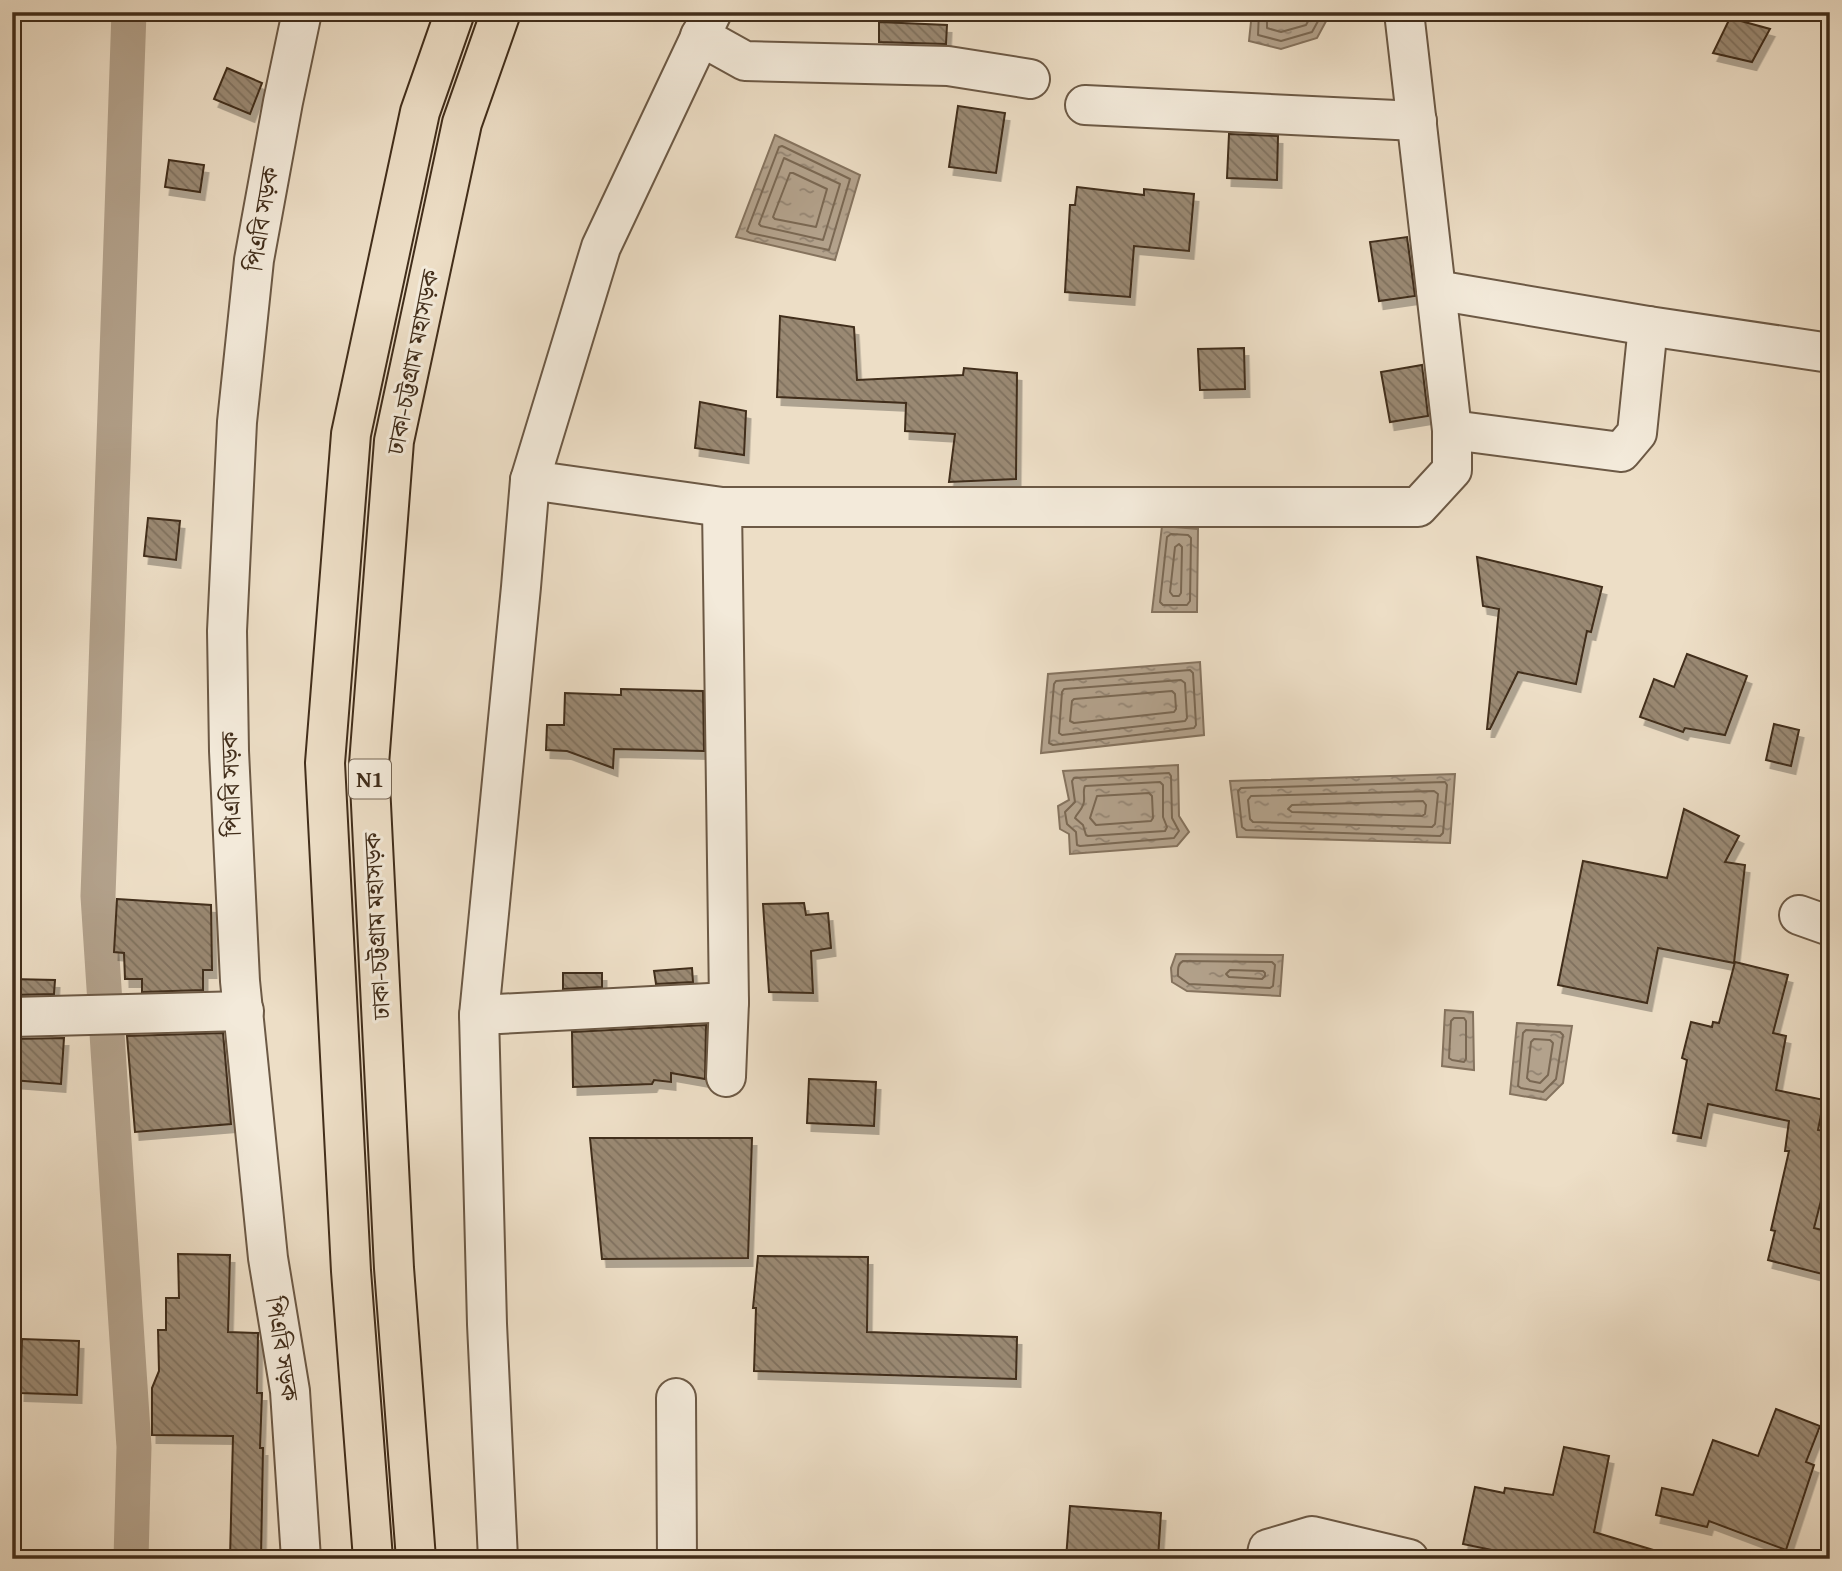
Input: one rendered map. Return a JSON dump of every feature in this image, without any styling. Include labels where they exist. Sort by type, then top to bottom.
[{"type":"highway","name":"ঢাকা-চট্টগ্রাম মহাসড়ক","points":[[373,1559],[351,1271],[325,763],[351,434],[420,112],[455,12]]},
{"type":"highway","name":"ঢাকা-চট্টগ্রাম মহাসড়ক","points":[[416,1559],[394,1268],[369,764],[394,441],[462,123],[501,12]]},
{"type":"street","name":"পিএবি সড়ক","points":[[301,1559],[290,1391],[268,1258],[240,981],[229,751],[227,631],[237,422],[254,260],[282,102],[302,12]]},
{"type":"street","points":[[530,480],[722,507],[1418,507],[1452,470],[1452,430],[1404,12]]},
{"type":"street","points":[[498,1559],[487,1324],[479,1015],[530,480],[601,247],[706,24],[745,61],[948,66],[1030,79]]},
{"type":"street","points":[[1084,105],[1416,121]]},
{"type":"street","points":[[1436,290],[1830,353]]},
{"type":"street","points":[[1452,430],[1620,452],[1637,433],[1648,326]]},
{"type":"street","points":[[722,507],[729,1002],[726,1077]]},
{"type":"street","points":[[479,1015],[729,1002]]},
{"type":"street","points":[[12,1017],[244,1011]]},
{"type":"street","points":[[676,1398],[677,1559]]},
{"type":"street","points":[[1266,1559],[1268,1549],[1312,1536],[1409,1559]]},
{"type":"water","points":[[1252,12],[1331,12],[1317,38],[1281,49],[1249,41]]},
{"type":"water","points":[[775,135],[860,175],[835,260],[736,237]]},
{"type":"water","points":[[1162,526],[1198,529],[1197,612],[1152,612]]},
{"type":"water","points":[[1200,662],[1204,735],[1041,753],[1048,674]]},
{"type":"water","points":[[1178,765],[1179,816],[1189,832],[1177,846],[1070,854],[1069,834],[1060,829],[1058,806],[1069,800],[1063,771]]},
{"type":"water","points":[[1455,774],[1450,843],[1237,837],[1230,781]]},
{"type":"water","points":[[1176,954],[1283,955],[1280,996],[1187,991],[1172,982],[1171,968]]},
{"type":"water","points":[[1445,1010],[1473,1012],[1474,1070],[1442,1066]]},
{"type":"water","points":[[1517,1023],[1572,1026],[1563,1083],[1546,1100],[1510,1094]]},
{"type":"building","points":[[1730,18],[1770,29],[1752,62],[1713,53]]},
{"type":"building","points":[[879,22],[947,25],[946,44],[879,42]]},
{"type":"building","points":[[227,68],[262,83],[250,114],[214,99]]},
{"type":"building","points":[[958,106],[1005,113],[996,173],[949,167]]},
{"type":"building","points":[[1229,134],[1278,136],[1277,180],[1227,178]]},
{"type":"building","points":[[169,160],[204,165],[200,192],[165,187]]},
{"type":"building","points":[[1077,187],[1144,195],[1144,189],[1194,194],[1189,251],[1134,246],[1130,297],[1065,292],[1070,205],[1075,205]]},
{"type":"building","points":[[1407,237],[1415,296],[1379,301],[1370,242]]},
{"type":"building","points":[[780,316],[854,327],[857,380],[963,375],[964,368],[1017,373],[1016,479],[949,482],[955,434],[905,431],[906,403],[777,397]]},
{"type":"building","points":[[1244,348],[1245,389],[1200,390],[1198,349]]},
{"type":"building","points":[[1422,365],[1428,416],[1390,422],[1381,372]]},
{"type":"building","points":[[700,402],[746,411],[744,455],[695,448]]},
{"type":"building","points":[[148,518],[180,521],[176,560],[144,556]]},
{"type":"building","points":[[1477,557],[1602,587],[1591,632],[1587,631],[1576,684],[1518,672],[1490,729],[1487,729],[1499,609],[1483,606]]},
{"type":"building","points":[[1687,654],[1747,676],[1725,735],[1685,728],[1683,732],[1640,717],[1654,679],[1674,687]]},
{"type":"building","points":[[621,689],[703,691],[704,751],[614,749],[613,768],[567,751],[546,750],[547,725],[564,725],[565,693],[621,695]]},
{"type":"building","points":[[1774,724],[1799,730],[1791,766],[1766,760]]},
{"type":"building","points":[[1684,809],[1739,836],[1725,862],[1745,865],[1734,963],[1658,948],[1647,1003],[1558,985],[1583,861],[1667,878]]},
{"type":"building","points":[[117,899],[211,905],[212,970],[203,970],[203,990],[142,992],[142,979],[125,979],[124,953],[114,952]]},
{"type":"building","points":[[804,903],[806,915],[828,913],[831,948],[811,951],[813,993],[769,992],[763,904]]},
{"type":"building","points":[[1735,962],[1788,975],[1773,1033],[1786,1036],[1776,1090],[1824,1100],[1818,1130],[1830,1132],[1830,1165],[1814,1228],[1830,1232],[1830,1276],[1768,1260],[1775,1231],[1771,1230],[1789,1151],[1785,1151],[1789,1121],[1708,1104],[1701,1138],[1673,1133],[1687,1060],[1682,1058],[1691,1022],[1712,1027],[1713,1022],[1719,1023]]},
{"type":"building","points":[[692,968],[693,982],[656,984],[654,971]]},
{"type":"building","points":[[563,973],[602,973],[602,987],[563,989]]},
{"type":"building","points":[[12,979],[55,980],[54,994],[12,995]]},
{"type":"building","points":[[706,1025],[705,1079],[671,1073],[671,1082],[654,1080],[652,1084],[573,1087],[572,1032]]},
{"type":"building","points":[[223,1033],[231,1124],[135,1132],[127,1036]]},
{"type":"building","points":[[64,1038],[61,1084],[12,1080],[12,1039]]},
{"type":"building","points":[[809,1079],[876,1082],[874,1126],[807,1123]]},
{"type":"building","points":[[590,1138],[752,1138],[748,1258],[602,1259]]},
{"type":"building","points":[[178,1254],[230,1255],[228,1332],[258,1333],[257,1393],[262,1393],[260,1448],[263,1448],[261,1559],[230,1559],[233,1436],[152,1435],[152,1388],[159,1371],[158,1330],[166,1330],[166,1298],[179,1298]]},
{"type":"building","points":[[758,1256],[868,1257],[867,1332],[1017,1337],[1016,1379],[754,1371],[756,1308],[753,1308]]},
{"type":"building","points":[[22,1339],[79,1341],[77,1395],[20,1393]]},
{"type":"building","points":[[1776,1409],[1820,1426],[1806,1462],[1814,1465],[1786,1550],[1709,1521],[1707,1527],[1656,1515],[1662,1488],[1693,1495],[1713,1440],[1758,1456]]},
{"type":"building","points":[[1564,1447],[1609,1456],[1594,1532],[1660,1552],[1659,1559],[1505,1559],[1491,1556],[1492,1550],[1463,1544],[1475,1487],[1504,1493],[1505,1488],[1553,1495]]},
{"type":"building","points":[[1070,1506],[1161,1513],[1158,1559],[1066,1559]]},
{"type":"waterway","points":[[129,12],[98,896],[134,1447],[131,1559]]}]
